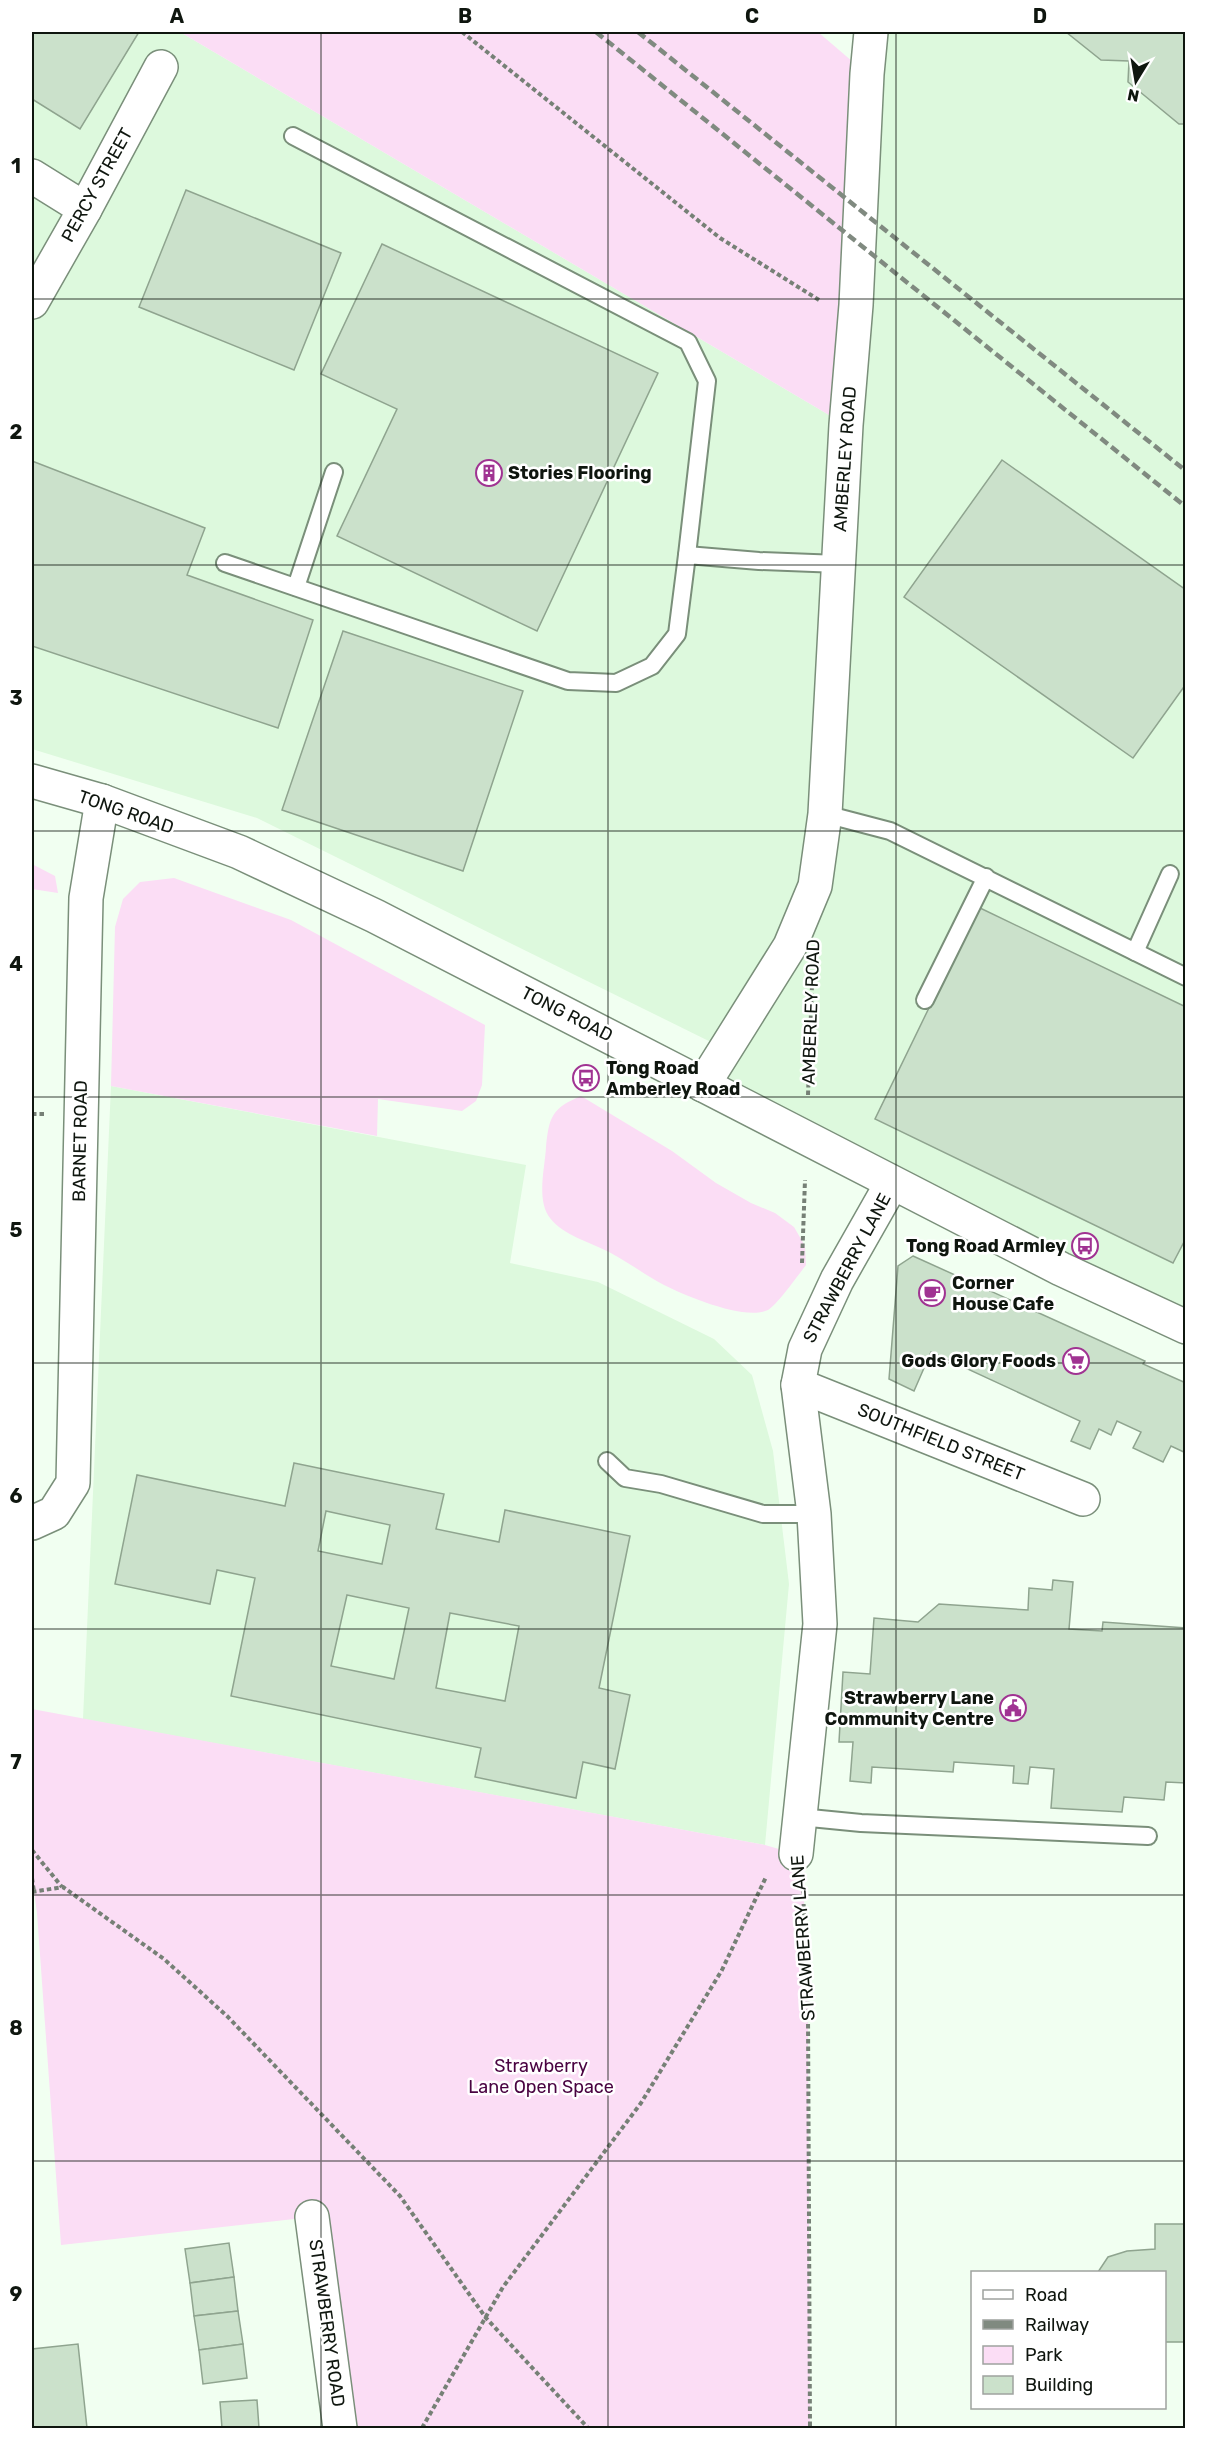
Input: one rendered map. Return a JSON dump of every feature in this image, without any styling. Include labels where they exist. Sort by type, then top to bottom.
[{"type":"street","name":"AMBERLEY ROAD","points":[[704,1084],[790,946],[815,886],[825,814],[846,425],[855,323],[871,32]]},
{"type":"street","name":"PERCY STREET","points":[[32,302],[162,67]]},
{"type":"street","points":[[32,176],[85,209]]},
{"type":"street","name":"TONG ROAD","points":[[32,781],[102,801],[238,852],[375,916],[704,1084],[891,1183],[1061,1269],[1185,1327]]},
{"type":"street","name":"BARNET ROAD","points":[[32,1523],[54,1513],[73,1483],[86,898],[102,801]]},
{"type":"street","name":"STRAWBERRY LANE","points":[[796,1854],[820,1624],[814,1514],[798,1385],[805,1349],[837,1281],[891,1183]]},
{"type":"street","name":"SOUTHFIELD STREET","points":[[798,1385],[1083,1499]]},
{"type":"street","name":"STRAWBERRY ROAD","points":[[312,2217],[340,2428]]},
{"type":"lane","points":[[225,563],[568,681],[616,683],[652,666],[677,634],[707,381],[688,342],[293,136]]},
{"type":"lane","points":[[296,587],[334,472]]},
{"type":"lane","points":[[687,555],[839,564]]},
{"type":"lane","points":[[825,814],[890,831],[1185,977]]},
{"type":"lane","points":[[1135,952],[1170,874]]},
{"type":"lane","points":[[925,1000],[986,877]]},
{"type":"lane","points":[[607,1461],[625,1478],[661,1484],[764,1514],[814,1514]]},
{"type":"lane","points":[[800,1817],[861,1823],[1148,1836]]},
{"type":"path","points":[[462,32],[720,238],[855,323]]},
{"type":"path","name":"AMBERLEY ROAD","points":[[806,1138],[812,977]]},
{"type":"path","points":[[32,1850],[63,1887],[164,1959],[227,2016],[400,2196],[486,2318],[588,2428]]},
{"type":"path","points":[[422,2428],[503,2287],[641,2103],[722,1970],[766,1877],[796,1854]]},
{"type":"path","name":"STRAWBERRY LANE","points":[[796,1854],[803,1873],[808,2013],[810,2428]]},
{"type":"path","points":[[32,1878],[33,1892],[63,1887]]},
{"type":"shaded area","points":[[32,32],[180,32],[846,425],[871,32],[1185,32],[1185,1327],[703,1085],[725,1049],[257,818],[32,749]]},
{"type":"shaded area","points":[[111,1086],[526,1165],[510,1263],[598,1282],[714,1339],[752,1375],[773,1451],[789,1584],[765,1845],[83,1719]]},
{"type":"green space","points":[[180,32],[818,32],[867,74],[846,425]]},
{"type":"green space","points":[[32,864],[55,876],[58,893],[32,889]]},
{"type":"green space","points":[[174,878],[291,920],[485,1025],[482,1085],[476,1101],[462,1111],[378,1099],[377,1136],[111,1086],[115,927],[123,899],[140,882]]},
{"type":"green space","points":[[581,1096],[672,1151],[716,1183],[751,1203],[775,1213],[794,1227],[805,1246],[806,1265],[772,1307],[758,1313],[745,1312],[716,1306],[686,1295],[664,1285],[609,1252],[562,1230],[550,1218],[542,1193],[549,1128],[558,1110]]},
{"type":"green space","name":"Strawberry Lane Open Space","points":[[32,1709],[765,1845],[796,1854],[803,1873],[808,2013],[810,2428],[340,2428],[312,2217],[61,2245],[37,1913],[32,1878]]},
{"type":"building","points":[[32,32],[139,32],[80,129],[32,99]]},
{"type":"building","points":[[1066,32],[1186,32],[1186,124],[1179,124],[1128,82],[1129,61],[1101,60]]},
{"type":"building","points":[[186,190],[341,253],[294,370],[139,307]]},
{"type":"building","name":"Stories Flooring","points":[[382,244],[658,373],[537,631],[337,536],[397,409],[321,374]]},
{"type":"building","points":[[1002,460],[1186,590],[1186,684],[1133,758],[904,597]]},
{"type":"building","points":[[32,461],[205,528],[187,575],[313,620],[278,728],[32,646]]},
{"type":"building","points":[[343,631],[523,691],[463,871],[282,810]]},
{"type":"building","points":[[978,907],[1186,1007],[1186,1238],[1173,1263],[875,1119]]},
{"type":"building","points":[[913,1256],[1145,1361],[1143,1364],[1186,1383],[1186,1453],[1171,1446],[1163,1462],[1133,1448],[1141,1432],[1117,1421],[1111,1435],[1099,1429],[1090,1449],[1071,1441],[1080,1421],[931,1352],[914,1391],[889,1379],[898,1266]]},
{"type":"building","points":[[294,1463],[444,1494],[436,1529],[499,1542],[505,1510],[630,1536],[599,1688],[630,1695],[615,1769],[583,1762],[576,1798],[475,1777],[481,1748],[231,1696],[255,1578],[217,1570],[210,1604],[115,1584],[137,1475],[285,1506]],"holes":[[[326,1511],[390,1525],[382,1564],[318,1551]],[[347,1595],[409,1608],[394,1679],[331,1666]],[[450,1613],[519,1626],[505,1701],[436,1688]]]},
{"type":"building","name":"Strawberry Lane Community Centre","points":[[1053,1580],[1073,1582],[1069,1629],[1102,1631],[1103,1622],[1186,1628],[1186,1783],[1166,1782],[1164,1800],[1124,1797],[1122,1812],[1051,1808],[1054,1769],[1030,1767],[1028,1784],[1013,1783],[1014,1766],[954,1762],[953,1772],[872,1767],[871,1783],[850,1781],[853,1742],[839,1742],[843,1672],[870,1674],[874,1618],[918,1622],[939,1604],[1028,1610],[1029,1588],[1052,1590]]},
{"type":"building","points":[[1155,2224],[1186,2224],[1186,2342],[1166,2342],[1166,2271],[1099,2271],[1108,2257],[1127,2251],[1155,2249]]},
{"type":"building","points":[[229,2243],[234,2277],[190,2283],[185,2249]]},
{"type":"building","points":[[234,2277],[238,2311],[194,2316],[190,2283]]},
{"type":"building","points":[[238,2311],[243,2344],[199,2350],[194,2316]]},
{"type":"building","points":[[78,2344],[87,2428],[32,2428],[32,2349]]},
{"type":"building","points":[[243,2344],[247,2378],[203,2384],[199,2350]]},
{"type":"building","points":[[257,2400],[259,2428],[222,2428],[220,2402]]},
{"type":"railway","points":[[596,32],[1186,507]]},
{"type":"railway","points":[[638,32],[1186,471]]},
{"type":"place","name":"Stories Flooring","points":[[489,473]]},
{"type":"place","name":"Tong Road Amberley Road","points":[[586,1078]]},
{"type":"place","name":"Tong Road Armley","points":[[1085,1246]]},
{"type":"place","name":"Corner House Cafe","points":[[932,1293]]},
{"type":"place","name":"Gods Glory Foods","points":[[1076,1361]]},
{"type":"place","name":"Strawberry Lane Community Centre","points":[[1013,1708]]}]
